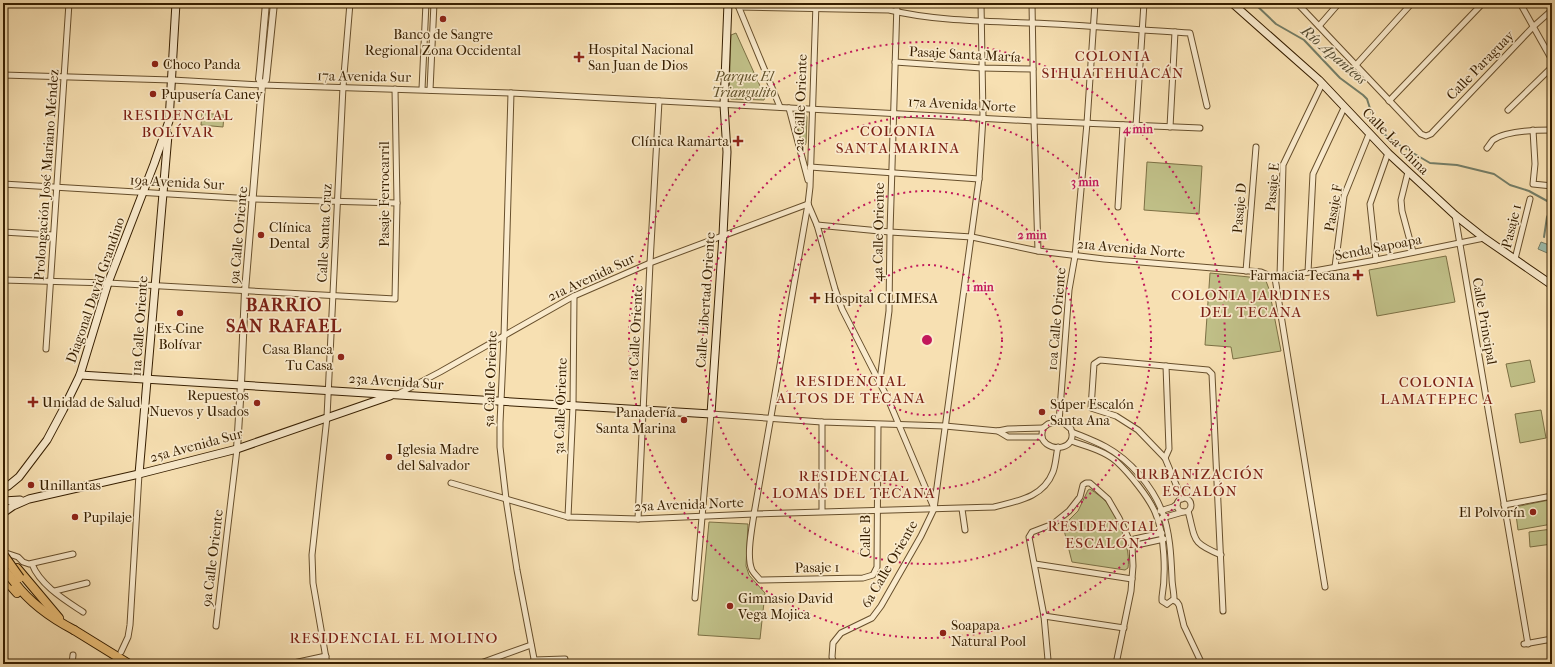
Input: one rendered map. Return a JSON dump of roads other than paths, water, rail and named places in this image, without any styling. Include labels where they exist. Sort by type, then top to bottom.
[{"type":"main road","points":[[172,80],[176,3]]},
{"type":"main road","name":"Calle Libertad Oriente","points":[[711,414],[723,235],[726,152],[724,105],[728,3]]},
{"type":"main road","name":"Calle La China","points":[[1232,3],[1322,84],[1388,153],[1455,215],[1484,238],[1552,285]]},
{"type":"main road","name":"Diagonal David Grandino","points":[[3,488],[11,484],[19,476],[47,440],[64,410],[80,375],[108,283],[169,120],[172,80]]},
{"type":"main road","name":"11a Calle Oriente","points":[[139,474],[169,120]]},
{"type":"main road","name":"23a Avenida Sur","points":[[80,375],[328,389],[501,402],[711,414]]},
{"type":"main road","name":"25a Avenida Sur","points":[[3,513],[13,506],[32,498],[139,474],[237,449],[395,395]]},
{"type":"main road","points":[[3,492],[12,485],[19,476]]},
{"type":"main road","points":[[5,502],[32,498]]},
{"type":"main road","points":[[4,552],[57,619]]},
{"type":"main road","points":[[4,552],[17,581]]},
{"type":"main road","points":[[3,568],[57,619]]},
{"type":"main road","points":[[17,569],[4,578],[13,590],[28,604],[39,612],[57,619],[103,648],[120,655],[129,664]]},
{"type":"street","name":"Prolongación José Mariano Méndez","points":[[46,349],[69,3]]},
{"type":"street","name":"9a Calle Oriente","points":[[216,626],[237,449],[242,384],[246,291],[262,85],[259,79],[266,3]]},
{"type":"street","name":"9a Calle Oriente","points":[[262,85],[266,80],[274,3]]},
{"type":"street","name":"Calle Santa Cruz","points":[[327,664],[312,583],[312,555],[327,417],[343,87],[350,3]]},
{"type":"street","points":[[422,89],[426,3]]},
{"type":"street","points":[[430,90],[434,3]]},
{"type":"street","name":"2a Calle Oriente","points":[[760,580],[752,570],[750,556],[754,514],[808,204],[810,187],[816,3]]},
{"type":"street","points":[[857,3],[857,10]]},
{"type":"street","name":"4a Calle Oriente","points":[[880,380],[889,311],[891,172],[898,3]]},
{"type":"street","name":"6a Calle Oriente","points":[[834,664],[833,643],[841,633],[872,618],[881,606],[921,536],[934,509],[979,179],[984,117],[981,3]]},
{"type":"street","points":[[1032,3],[1038,251]]},
{"type":"street","name":"10a Calle Oriente","points":[[1059,422],[1069,290],[1075,256],[1087,123],[1095,3]]},
{"type":"street","points":[[1136,126],[1144,3]]},
{"type":"street","points":[[1298,3],[1389,101],[1483,3]]},
{"type":"street","points":[[1319,26],[1339,3]]},
{"type":"street","points":[[1356,65],[1412,3]]},
{"type":"street","points":[[1520,3],[1552,60]]},
{"type":"street","points":[[780,107],[738,5],[815,10],[889,10],[898,13],[981,21],[1190,33],[1207,106]]},
{"type":"street","name":"Calle Paraguay","points":[[1389,101],[1421,134],[1426,136],[1431,134],[1534,26],[1552,10]]},
{"type":"street","points":[[1170,127],[1175,32]]},
{"type":"street","name":"Pasaje Santa María","points":[[895,62],[982,68],[1033,69]]},
{"type":"street","points":[[1508,110],[1552,67]]},
{"type":"street","name":"17a Avenida Sur","points":[[3,75],[172,80],[262,85],[422,89],[724,105]]},
{"type":"street","name":"Pasaje E","points":[[1322,84],[1283,165],[1278,277],[1325,587]]},
{"type":"street","name":"Pasaje Ferrocarril","points":[[333,295],[395,299],[397,203],[395,89]]},
{"type":"street","name":"5a Calle Oriente","points":[[511,93],[500,447],[506,499],[534,662]]},
{"type":"street","name":"1a Calle Oriente","points":[[638,519],[659,101]]},
{"type":"street","name":"17a Avenida Norte","points":[[724,105],[894,112],[1034,121],[1200,128]]},
{"type":"street","points":[[789,108],[810,187]]},
{"type":"street","points":[[1308,272],[1312,174],[1344,108]]},
{"type":"street","points":[[1118,207],[1123,125]]},
{"type":"street","points":[[1533,130],[1535,164],[1533,184],[1552,186]]},
{"type":"street","points":[[1487,148],[1493,140],[1504,135],[1533,130],[1552,130]]},
{"type":"street","name":"Pasaje F","points":[[1335,267],[1344,196],[1369,134]]},
{"type":"street","name":"Pasaje D","points":[[1246,271],[1256,147]]},
{"type":"street","points":[[1376,260],[1370,204],[1388,153]]},
{"type":"street","points":[[810,167],[979,179]]},
{"type":"street","points":[[1408,172],[1401,200],[1402,211],[1413,252]]},
{"type":"street","name":"19a Avenida Sur","points":[[3,184],[253,199],[397,203]]},
{"type":"street","name":"Pasaje 1","points":[[1515,259],[1530,199]]},
{"type":"street","points":[[808,204],[817,225],[839,301],[880,380],[900,424],[934,509],[994,507],[1026,498],[1041,491],[1047,485],[1054,471],[1058,447]]},
{"type":"street","name":"21a Avenida Sur","points":[[395,395],[574,296],[650,263],[808,204]]},
{"type":"street","name":"Calle Principal","points":[[1455,215],[1526,644],[1552,639]]},
{"type":"street","name":"21a Avenida Norte","points":[[817,225],[890,232],[972,237],[1038,251],[1075,256],[1246,271],[1265,273],[1278,277]]},
{"type":"street","points":[[3,232],[53,235]]},
{"type":"street","name":"Senda Sapoapa","points":[[1278,277],[1376,260],[1484,238]]},
{"type":"street","points":[[3,280],[108,283],[333,295]]},
{"type":"street","name":"3a Calle Oriente","points":[[568,518],[573,406],[574,296]]},
{"type":"street","points":[[1182,499],[1164,458],[1138,430],[1116,416],[1091,408],[1094,364],[1097,361],[1100,360],[1211,371],[1223,611]]},
{"type":"street","points":[[1164,458],[1169,448],[1166,366]]},
{"type":"street","points":[[711,414],[878,425],[900,424],[945,426],[998,431],[1008,429],[1042,428],[1048,424],[1059,422],[1068,426],[1072,432],[1093,440],[1119,456],[1145,481],[1162,511],[1167,531],[1173,593],[1173,600],[1167,607],[1162,600],[1164,566],[1161,533],[1158,519],[1146,495],[1115,461],[1090,447],[1071,441]]},
{"type":"street","name":"Calle Libertad Oriente","points":[[695,598],[711,414]]},
{"type":"street","points":[[822,422],[822,512]]},
{"type":"street","name":"Calle B","points":[[873,575],[877,567],[878,425]]},
{"type":"street","points":[[1042,428],[1042,438],[1046,444],[1058,447],[1065,446],[1071,441],[1072,432]]},
{"type":"street","points":[[998,431],[1008,437],[1042,438]]},
{"type":"street","name":"11a Calle Oriente","points":[[120,655],[128,637],[130,625],[139,474]]},
{"type":"street","points":[[1050,664],[1048,660],[1044,616],[1029,538],[1030,534],[1053,524],[1070,511],[1080,497],[1083,484],[1086,483],[1090,483],[1108,500],[1132,546],[1132,579],[1124,628],[1116,664]]},
{"type":"street","name":"25a Avenida Norte","points":[[451,484],[568,518],[638,519],[934,509]]},
{"type":"street","points":[[1504,505],[1552,496]]},
{"type":"street","points":[[1155,512],[1173,507],[1182,499]]},
{"type":"street","points":[[1158,519],[1185,512],[1190,507],[1190,502],[1182,499]]},
{"type":"street","points":[[1177,504],[1178,509],[1185,512],[1196,541],[1201,546],[1221,555]]},
{"type":"street","points":[[962,509],[965,530]]},
{"type":"street","points":[[1130,540],[1167,531]]},
{"type":"street","points":[[1132,546],[1168,538]]},
{"type":"street","points":[[4,552],[18,557],[26,564],[32,564],[73,554]]},
{"type":"street","points":[[32,564],[37,574],[55,591],[83,612]]},
{"type":"street","points":[[1035,564],[1132,579]]},
{"type":"street","name":"Pasaje 1","points":[[760,580],[863,578],[873,575]]},
{"type":"street","points":[[55,591],[87,583]]},
{"type":"street","points":[[1163,594],[1168,591],[1173,593]]},
{"type":"street","points":[[1173,600],[1179,605],[1186,632],[1202,664]]},
{"type":"street","points":[[1044,616],[1124,628]]},
{"type":"street","points":[[478,664],[531,645]]},
{"type":"street","points":[[72,664],[73,655]]},
{"type":"street","points":[[289,664],[326,656]]},
{"type":"street","points":[[534,662],[565,659]]},
{"type":"waterway","name":"Río Apanteos","points":[[1254,3],[1276,24],[1304,40],[1340,78],[1363,95],[1367,99],[1375,124],[1384,134],[1396,143],[1430,163],[1457,165],[1494,174],[1510,185],[1529,191],[1549,202],[1551,210],[1547,217],[1544,237]]},
{"type":"place","name":"Banco de Sangre Regional Zona Occidental","points":[[443,19]]},
{"type":"place","name":"Hospital Nacional San Juan de Dios","points":[[579,57]]},
{"type":"place","name":"Choco Panda","points":[[155,64]]},
{"type":"place","name":"Pupusería Caney","points":[[153,94]]},
{"type":"place","name":"Clínica Ramarta","points":[[738,141]]},
{"type":"place","name":"Clínica Dental","points":[[261,235]]},
{"type":"place","name":"Farmacia Tecana","points":[[1358,275]]},
{"type":"place","name":"Hospital CLIMESA","points":[[815,298]]},
{"type":"place","name":"Ex-Cine Bolívar","points":[[180,313]]},
{"type":"place","name":"Casa Blanca Tu Casa","points":[[341,357]]},
{"type":"place","name":"Unidad de Salud","points":[[33,402]]},
{"type":"place","name":"Repuestos Nuevos y Usados","points":[[257,403]]},
{"type":"place","name":"Súper Escalón Santa Ana","points":[[1042,412]]},
{"type":"place","name":"Panadería Santa Marina","points":[[684,420]]},
{"type":"place","name":"Iglesia Madre del Salvador","points":[[389,457]]},
{"type":"place","name":"Unillantas","points":[[31,485]]},
{"type":"place","name":"El Polvorín","points":[[1533,512]]},
{"type":"place","name":"Pupilaje","points":[[75,517]]},
{"type":"place","name":"Gimnasio David Vega Mojica","points":[[730,606]]},
{"type":"place","name":"Soapapa Natural Pool","points":[[943,633]]},
{"type":"district","name":"COLONIA SIHUATEHUACÁN","points":[[1113,64]]},
{"type":"district","name":"RESIDENCIAL BOLÍVAR","points":[[178,124]]},
{"type":"district","name":"COLONIA SANTA MARINA","points":[[898,140]]},
{"type":"district","name":"COLONIA JARDINES DEL TECANA","points":[[1251,304]]},
{"type":"district","name":"BARRIO SAN RAFAEL","points":[[284,315]]},
{"type":"district","name":"RESIDENCIAL ALTOS DE TECANA","points":[[851,390]]},
{"type":"district","name":"COLONIA LAMATEPEC A","points":[[1437,390]]},
{"type":"district","name":"URBANIZACIÓN ESCALÓN","points":[[1200,482]]},
{"type":"district","name":"RESIDENCIAL LOMAS DEL TECANA","points":[[854,484]]},
{"type":"district","name":"RESIDENCIAL ESCALÓN","points":[[1103,534]]},
{"type":"district","name":"RESIDENCIAL EL MOLINO","points":[[394,638]]},
{"type":"park label","name":"Parque El Triangulito","points":[[744,84]]}]
